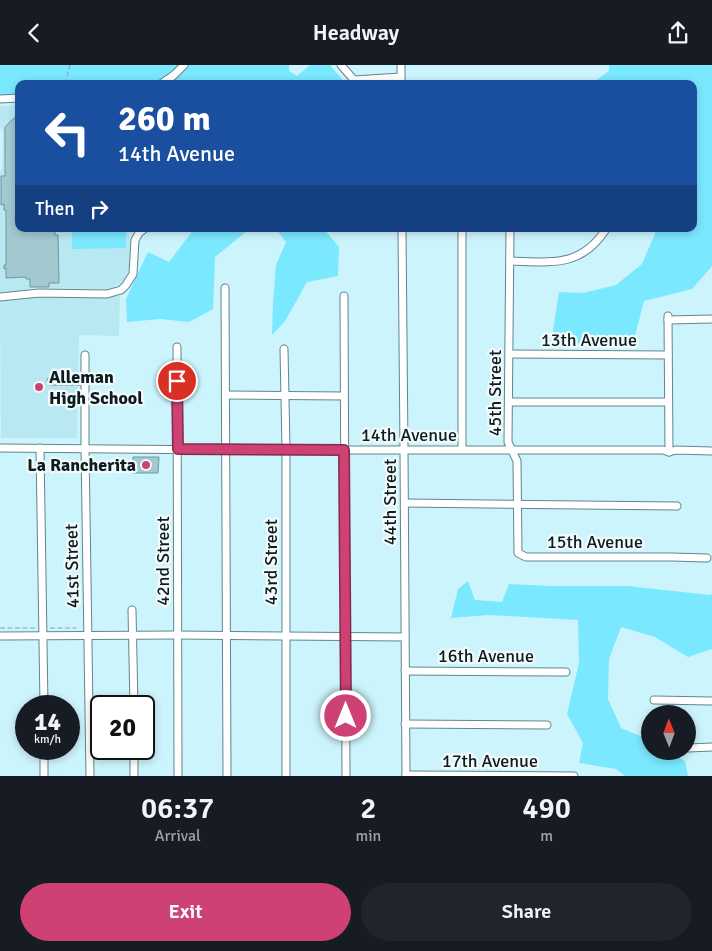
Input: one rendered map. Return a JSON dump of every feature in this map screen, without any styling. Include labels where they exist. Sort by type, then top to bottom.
[{"type":"street","points":[[167,80],[184,65]]},
{"type":"street","points":[[341,65],[354,80],[401,80],[401,65]]},
{"type":"street","points":[[0,99],[15,98]]},
{"type":"street","points":[[0,297],[39,293],[107,294],[120,290],[134,274],[136,240],[140,232]]},
{"type":"street","name":"44th Street","points":[[402,232],[406,776]]},
{"type":"street","points":[[462,232],[462,449]]},
{"type":"street","name":"45th Street","points":[[510,232],[508,442],[517,461],[517,551],[519,555]]},
{"type":"street","points":[[510,261],[553,262],[570,259],[587,251],[604,232]]},
{"type":"street","points":[[224,288],[227,776]]},
{"type":"street","points":[[344,296],[346,776]]},
{"type":"street","points":[[712,319],[668,318],[669,452],[676,450],[712,451]]},
{"type":"street","name":"42nd Street","points":[[177,347],[178,776]]},
{"type":"street","name":"43rd Street","points":[[284,349],[286,449],[286,776]]},
{"type":"street","name":"13th Avenue","points":[[510,354],[668,355]]},
{"type":"street","name":"41st Street","points":[[85,355],[90,776]]},
{"type":"street","points":[[51,381],[85,381]]},
{"type":"street","points":[[226,395],[344,396]]},
{"type":"street","points":[[509,402],[668,402]]},
{"type":"street","name":"14th Avenue","points":[[0,448],[663,450],[669,452]]},
{"type":"street","points":[[40,448],[44,695]]},
{"type":"street","points":[[405,503],[677,505]]},
{"type":"street","name":"15th Avenue","points":[[519,555],[526,557],[708,558]]},
{"type":"street","points":[[132,610],[134,695]]},
{"type":"street","points":[[0,636],[405,637]]},
{"type":"street","name":"16th Avenue","points":[[405,671],[566,672]]},
{"type":"street","points":[[654,700],[712,701]]},
{"type":"street","points":[[405,724],[547,725]]},
{"type":"street","points":[[696,748],[712,747]]},
{"type":"street","points":[[44,760],[44,776]]},
{"type":"street","points":[[134,760],[134,776]]},
{"type":"street","name":"17th Avenue","points":[[406,776],[574,776]]},
{"type":"path","points":[[66,80],[70,65]]},
{"type":"shaded area","points":[[0,65],[289,65],[289,71],[297,76],[310,65],[330,65],[343,80],[15,80],[15,94],[0,95]]},
{"type":"shaded area","points":[[609,65],[712,65],[712,266],[692,289],[644,301],[633,343],[551,344],[559,292],[583,293],[616,285],[642,264],[656,232],[697,232],[697,80],[597,80],[609,71]]},
{"type":"shaded area","points":[[15,105],[15,232],[129,232],[131,246],[130,267],[124,281],[108,289],[31,288],[26,291],[0,292],[0,172],[2,168],[3,131],[0,127],[0,106]]},
{"type":"shaded area","points":[[72,232],[126,232],[126,248],[72,249]]},
{"type":"shaded area","points":[[192,232],[246,232],[215,257],[213,309],[189,322],[160,319],[127,322],[126,299],[148,252],[169,262]]},
{"type":"shaded area","points":[[278,232],[326,232],[339,247],[338,276],[307,282],[285,321],[272,335],[276,265],[286,242]]},
{"type":"shaded area","name":"Alleman High School","points":[[120,296],[119,336],[79,335],[77,438],[1,438],[0,300]]},
{"type":"shaded area","points":[[468,581],[475,600],[502,602],[509,584],[627,586],[712,594],[712,649],[688,657],[655,637],[621,627],[609,659],[608,699],[621,728],[641,736],[641,760],[683,760],[688,776],[625,776],[616,769],[579,763],[583,743],[567,714],[579,663],[578,620],[488,615],[451,618],[458,589]]},
{"type":"building","points":[[15,118],[15,232],[55,232],[55,235],[58,235],[59,283],[49,283],[49,287],[30,287],[30,279],[26,279],[26,277],[6,278],[6,268],[4,269],[4,265],[6,265],[6,210],[4,210],[4,204],[1,205],[1,176],[5,176],[5,127]]},
{"type":"building","name":"La Rancherita","points":[[133,457],[159,457],[158,473],[133,473]]},
{"type":"place","name":"Alleman High School","points":[[39,387]]},
{"type":"place","name":"La Rancherita","points":[[146,465]]},
{"type":"route","points":[[177,381],[178,449],[344,450],[346,716]]}]
